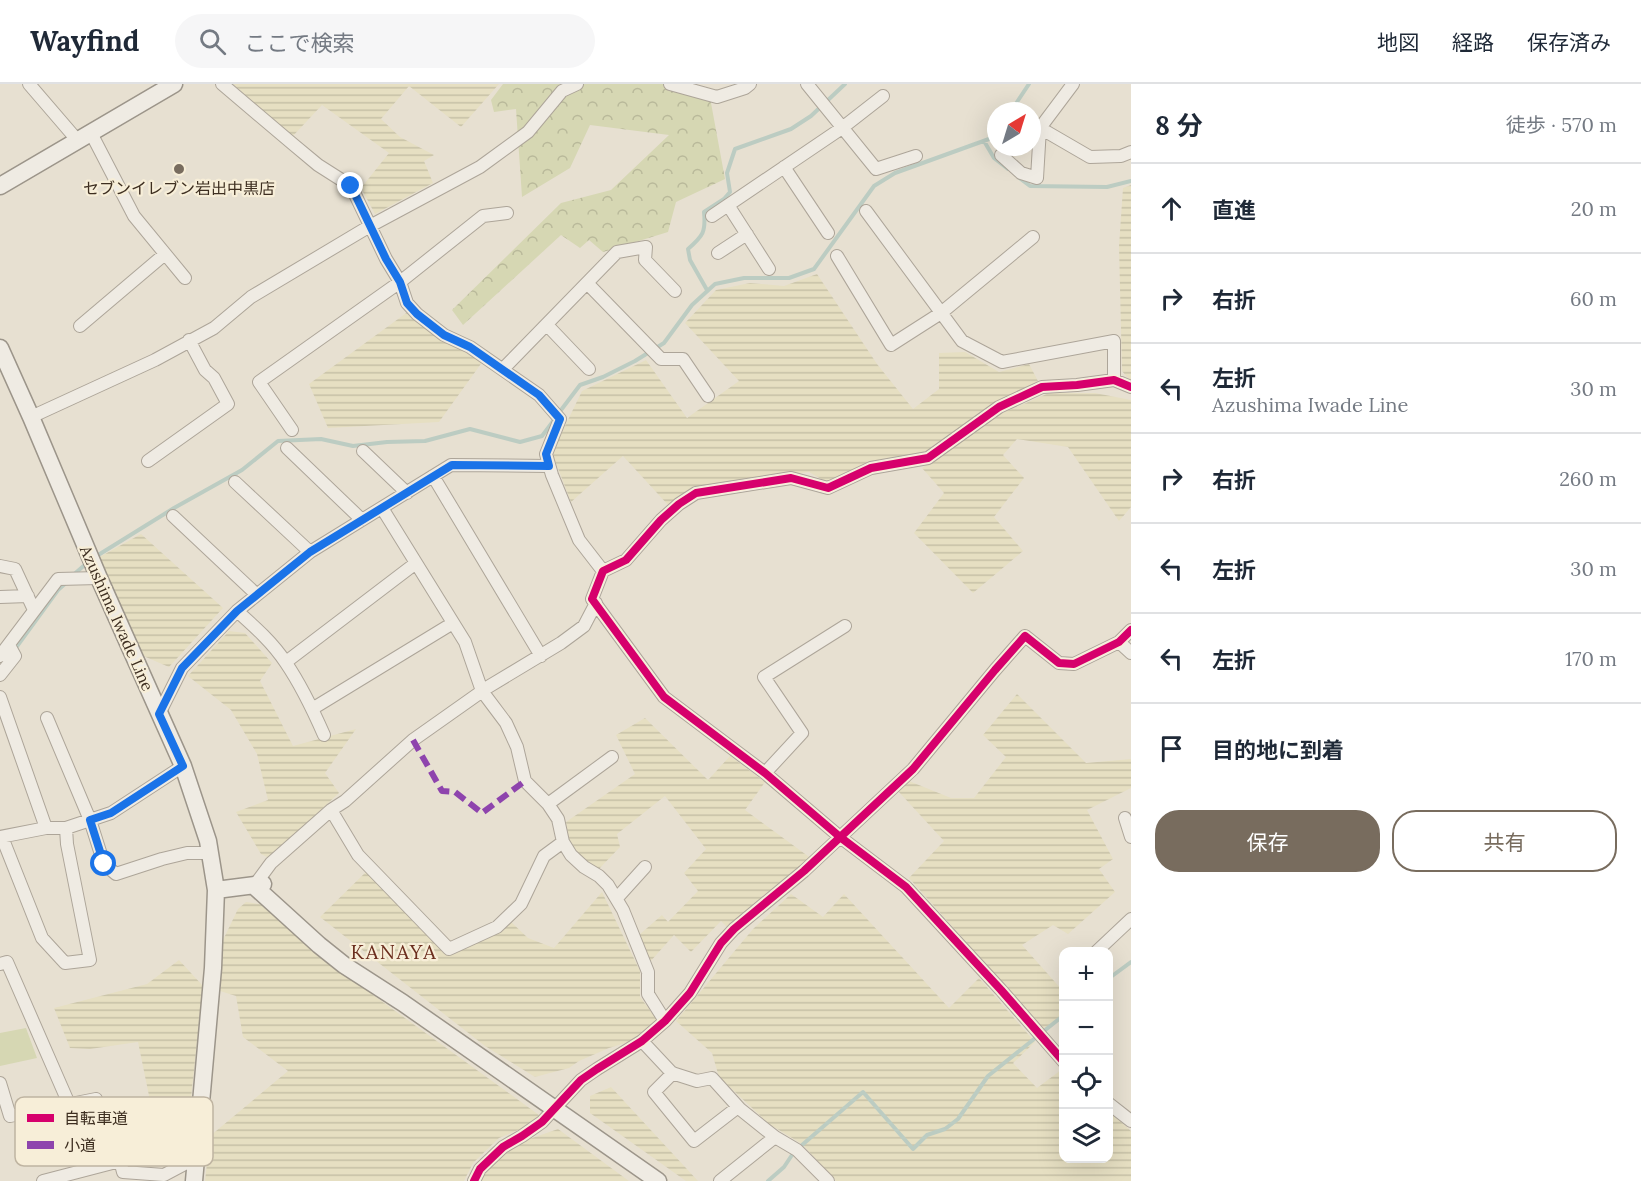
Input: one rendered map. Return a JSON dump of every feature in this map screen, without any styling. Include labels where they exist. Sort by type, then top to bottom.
[{"type":"main road","points":[[0,186],[174,84]]},
{"type":"main road","name":"Azushima Iwade Line","points":[[0,348],[183,766],[208,841],[216,890],[213,968],[201,1097]]},
{"type":"main road","points":[[216,890],[266,884],[277,891],[326,939],[380,981],[403,1003],[658,1181]]},
{"type":"main road","name":"Azushima Iwade Line","points":[[194,1181],[195,1166]]},
{"type":"street","points":[[29,84],[84,137],[134,216],[185,278]]},
{"type":"street","points":[[222,84],[318,165],[351,186],[386,259],[400,282],[407,303],[417,314],[444,335],[470,347],[539,395],[560,419],[546,454],[549,466],[579,540],[603,571]]},
{"type":"street","points":[[31,417],[155,360],[214,328],[251,297],[370,226],[480,167],[528,132],[562,91],[577,84]]},
{"type":"street","points":[[670,84],[717,97],[745,88],[750,84]]},
{"type":"street","points":[[807,84],[876,169],[916,156]]},
{"type":"street","points":[[1041,127],[1073,84]]},
{"type":"street","points":[[712,216],[842,128],[883,96]]},
{"type":"street","points":[[1041,129],[1090,157],[1120,156],[1131,152]]},
{"type":"street","points":[[1002,156],[1021,173],[1037,178],[1038,156]]},
{"type":"street","points":[[784,167],[828,233]]},
{"type":"street","points":[[728,206],[770,269]]},
{"type":"street","points":[[866,211],[962,341],[1002,362],[1114,341],[1114,380]]},
{"type":"street","points":[[292,430],[259,382],[400,282],[483,216],[507,213]]},
{"type":"street","points":[[718,253],[747,234]]},
{"type":"street","points":[[837,256],[891,345],[941,313],[1033,237]]},
{"type":"street","points":[[503,369],[617,252],[646,247],[645,261],[675,291]]},
{"type":"street","points":[[80,326],[165,254]]},
{"type":"street","points":[[587,283],[661,359],[683,359],[708,396]]},
{"type":"street","points":[[547,325],[589,369]]},
{"type":"street","points":[[148,461],[228,404],[214,378],[205,370],[189,340]]},
{"type":"street","points":[[1059,1056],[906,887],[840,837],[765,773],[664,698],[592,599],[603,571],[626,560],[661,520],[679,504],[696,494],[791,478],[828,488],[871,468],[928,458],[999,407],[1042,387],[1114,380],[1131,387]]},
{"type":"street","points":[[287,448],[362,520]]},
{"type":"street","points":[[363,451],[407,493]]},
{"type":"street","points":[[159,714],[182,668],[237,611],[310,552],[452,465],[549,466]]},
{"type":"street","points":[[433,476],[541,656]]},
{"type":"street","points":[[235,482],[310,552]]},
{"type":"street","points":[[382,508],[465,642],[482,691],[506,723],[517,747],[525,781],[548,804],[558,819],[563,842],[571,855],[608,885],[624,910],[648,972],[648,994],[666,1021]]},
{"type":"street","points":[[173,516],[257,595]]},
{"type":"street","points":[[286,663],[416,563]]},
{"type":"street","points":[[0,566],[15,569],[34,610]]},
{"type":"street","points":[[0,656],[58,579],[99,578]]},
{"type":"street","points":[[0,597],[28,596]]},
{"type":"street","points":[[254,886],[271,863],[413,740],[482,691],[541,656],[584,626],[596,603]]},
{"type":"street","points":[[237,611],[261,632],[286,663],[312,708],[324,735]]},
{"type":"street","points":[[312,708],[453,623]]},
{"type":"street","points":[[765,773],[802,733],[764,677],[845,626]]},
{"type":"street","points":[[474,1181],[480,1169],[503,1147],[542,1122],[582,1080],[642,1041],[666,1021],[690,993],[728,936],[804,871],[913,769],[1025,636],[1059,663],[1074,664],[1119,642],[1131,630]]},
{"type":"street","points":[[1119,642],[1131,653]]},
{"type":"street","points":[[0,675],[15,656],[9,645]]},
{"type":"street","points":[[0,697],[46,828]]},
{"type":"street","points":[[47,718],[90,820],[104,864],[116,873],[188,853],[210,853]]},
{"type":"street","points":[[548,804],[612,757]]},
{"type":"street","points":[[66,828],[67,844],[90,960],[65,963],[42,938],[1,837],[46,828],[66,828],[111,813],[183,766]]},
{"type":"street","points":[[331,810],[358,855],[449,949],[497,927],[521,904],[544,856],[563,842]]},
{"type":"street","points":[[1125,818],[1131,837]]},
{"type":"street","points":[[616,898],[645,867]]},
{"type":"street","points":[[1100,947],[1131,919]]},
{"type":"street","points":[[0,964],[7,962],[66,1097]]},
{"type":"street","points":[[642,1041],[673,1073],[697,1082],[712,1078],[738,1107],[775,1137],[796,1150],[828,1181]]},
{"type":"street","points":[[673,1073],[654,1092],[694,1141],[738,1107]]},
{"type":"street","points":[[0,1083],[10,1116],[15,1115]]},
{"type":"street","points":[[1113,1106],[1131,1121]]},
{"type":"street","points":[[720,1181],[775,1137]]},
{"type":"street","points":[[43,1181],[101,1166]]},
{"type":"street","points":[[121,1166],[123,1172],[164,1175],[181,1166]]},
{"type":"shaded area","points":[[233,84],[499,84],[461,127],[409,86],[381,119],[400,137],[434,155],[424,161],[433,183],[375,214],[361,188],[389,153],[322,105],[292,137]]},
{"type":"shaded area","points":[[1131,185],[1131,382],[1122,371],[1119,246],[1123,188]]},
{"type":"shaded area","points":[[817,274],[877,364],[913,409],[939,389],[939,353],[965,352],[999,372],[1029,364],[1039,383],[927,452],[870,463],[828,483],[809,472],[695,488],[669,506],[623,456],[571,502],[552,453],[582,391],[646,360],[687,418],[739,381],[685,323],[716,290],[750,283],[784,286]]},
{"type":"shaded area","points":[[409,311],[438,337],[483,361],[439,422],[328,428],[309,384]]},
{"type":"shaded area","points":[[1049,393],[1095,393],[1131,400],[1131,507],[1119,521],[1068,447],[1017,439],[1003,455],[1024,478],[994,517],[1023,551],[973,593],[914,533],[944,493],[922,468],[1000,414]]},
{"type":"shaded area","points":[[141,534],[223,608],[169,667],[141,655],[96,559]]},
{"type":"shaded area","points":[[229,631],[245,633],[272,663],[260,681],[293,746],[356,729],[325,773],[339,793],[269,858],[261,854],[236,812],[268,800],[257,754],[231,710],[188,676]]},
{"type":"shaded area","points":[[1017,694],[1086,763],[1131,759],[1131,788],[1087,810],[1113,859],[1099,869],[1115,892],[1068,934],[1053,925],[1022,945],[1059,987],[1059,1018],[1044,1029],[909,878],[944,841],[898,791],[909,781],[951,798],[974,798],[1006,757],[983,735]]},
{"type":"shaded area","points":[[645,718],[708,780],[730,756],[765,782],[745,810],[812,859],[728,928],[721,921],[691,952],[674,935],[649,963],[639,935],[662,915],[668,922],[698,891],[684,873],[706,849],[665,796],[617,834],[620,847],[598,870],[582,859],[569,841],[566,822],[635,774],[616,735]]},
{"type":"shaded area","points":[[368,870],[448,953],[510,921],[528,938],[554,948],[602,892],[640,971],[640,997],[658,1021],[635,1040],[609,1048],[569,1068],[535,1077],[485,1046],[320,917]]},
{"type":"shaded area","points":[[791,894],[823,917],[844,894],[949,1008],[979,978],[1035,1042],[1013,1063],[1037,1088],[1059,1072],[1059,1163],[1113,1163],[1113,1115],[1131,1131],[1131,1181],[836,1181],[802,1144],[769,1124],[719,1077],[712,1053],[676,1021],[753,929]]},
{"type":"shaded area","points":[[246,902],[265,905],[326,961],[539,1115],[535,1123],[499,1138],[473,1163],[464,1181],[205,1181],[207,1166],[213,1166],[213,1134],[288,1071],[243,1037],[236,996],[220,991],[223,940],[238,909]]},
{"type":"shaded area","points":[[179,960],[203,986],[191,1097],[149,1097],[138,1042],[90,1049],[70,1048],[54,1008],[147,984]]},
{"type":"shaded area","points":[[611,1087],[698,1181],[686,1181],[590,1113],[590,1096]]},
{"type":"shaded area","points":[[558,1129],[629,1181],[480,1181],[483,1172],[515,1144]]},
{"type":"green space","points":[[503,84],[681,84],[709,92],[725,179],[676,202],[668,232],[603,252],[589,240],[580,248],[561,235],[463,325],[452,310],[561,203],[611,190],[669,135],[590,125],[570,168],[522,197],[516,109],[494,112],[491,100]]},
{"type":"green space","points":[[26,1028],[37,1058],[0,1066],[0,1033]]},
{"type":"waterway","points":[[707,290],[690,260],[688,249],[702,233],[704,212],[724,199],[730,192],[727,173],[735,149],[791,129],[811,116],[845,84]]},
{"type":"waterway","points":[[1017,102],[1029,84]]},
{"type":"waterway","points":[[558,414],[580,385],[603,377],[664,343],[692,305],[715,284],[744,278],[789,278],[814,269],[874,186],[895,173],[987,140]]},
{"type":"waterway","points":[[984,141],[994,158],[1008,169]]},
{"type":"waterway","points":[[1018,177],[1030,186],[1107,187],[1131,181]]},
{"type":"waterway","points":[[95,557],[174,508],[242,470],[278,441],[321,439],[353,446],[425,441],[470,429],[520,442],[542,436],[554,420]]},
{"type":"waterway","points":[[72,576],[87,563]]},
{"type":"waterway","points":[[15,649],[58,590],[67,582]]},
{"type":"waterway","points":[[1113,975],[1131,962]]},
{"type":"waterway","points":[[768,1181],[784,1167],[794,1152],[863,1092],[913,1149],[927,1135],[945,1129],[958,1119],[988,1076],[1059,1019]]},
{"type":"marked path","points":[[413,740],[442,791],[455,792],[482,813],[525,781]]},
{"type":"cycle path","points":[[1059,1056],[906,887],[840,837],[765,773],[664,697],[592,599],[603,571],[626,560],[661,520],[696,493],[791,478],[828,488],[871,468],[928,458],[999,407],[1042,387],[1114,380],[1131,387]]},
{"type":"cycle path","points":[[474,1181],[480,1169],[503,1147],[542,1122],[581,1080],[642,1041],[665,1021],[690,993],[721,943],[734,929],[804,871],[913,769],[1025,636],[1059,663],[1074,664],[1119,642],[1131,630]]},
{"type":"place","name":"セブンイレブン岩出中黒店","points":[[179,169]]},
{"type":"district","name":"KANAYA","points":[[394,951]]},
{"type":"route","points":[[104,864],[90,820],[111,813],[183,766],[159,714],[182,668],[237,611],[310,552],[452,465],[549,466],[546,454],[560,419],[539,395],[470,347],[444,335],[407,303],[400,282],[386,259],[351,186]]}]
